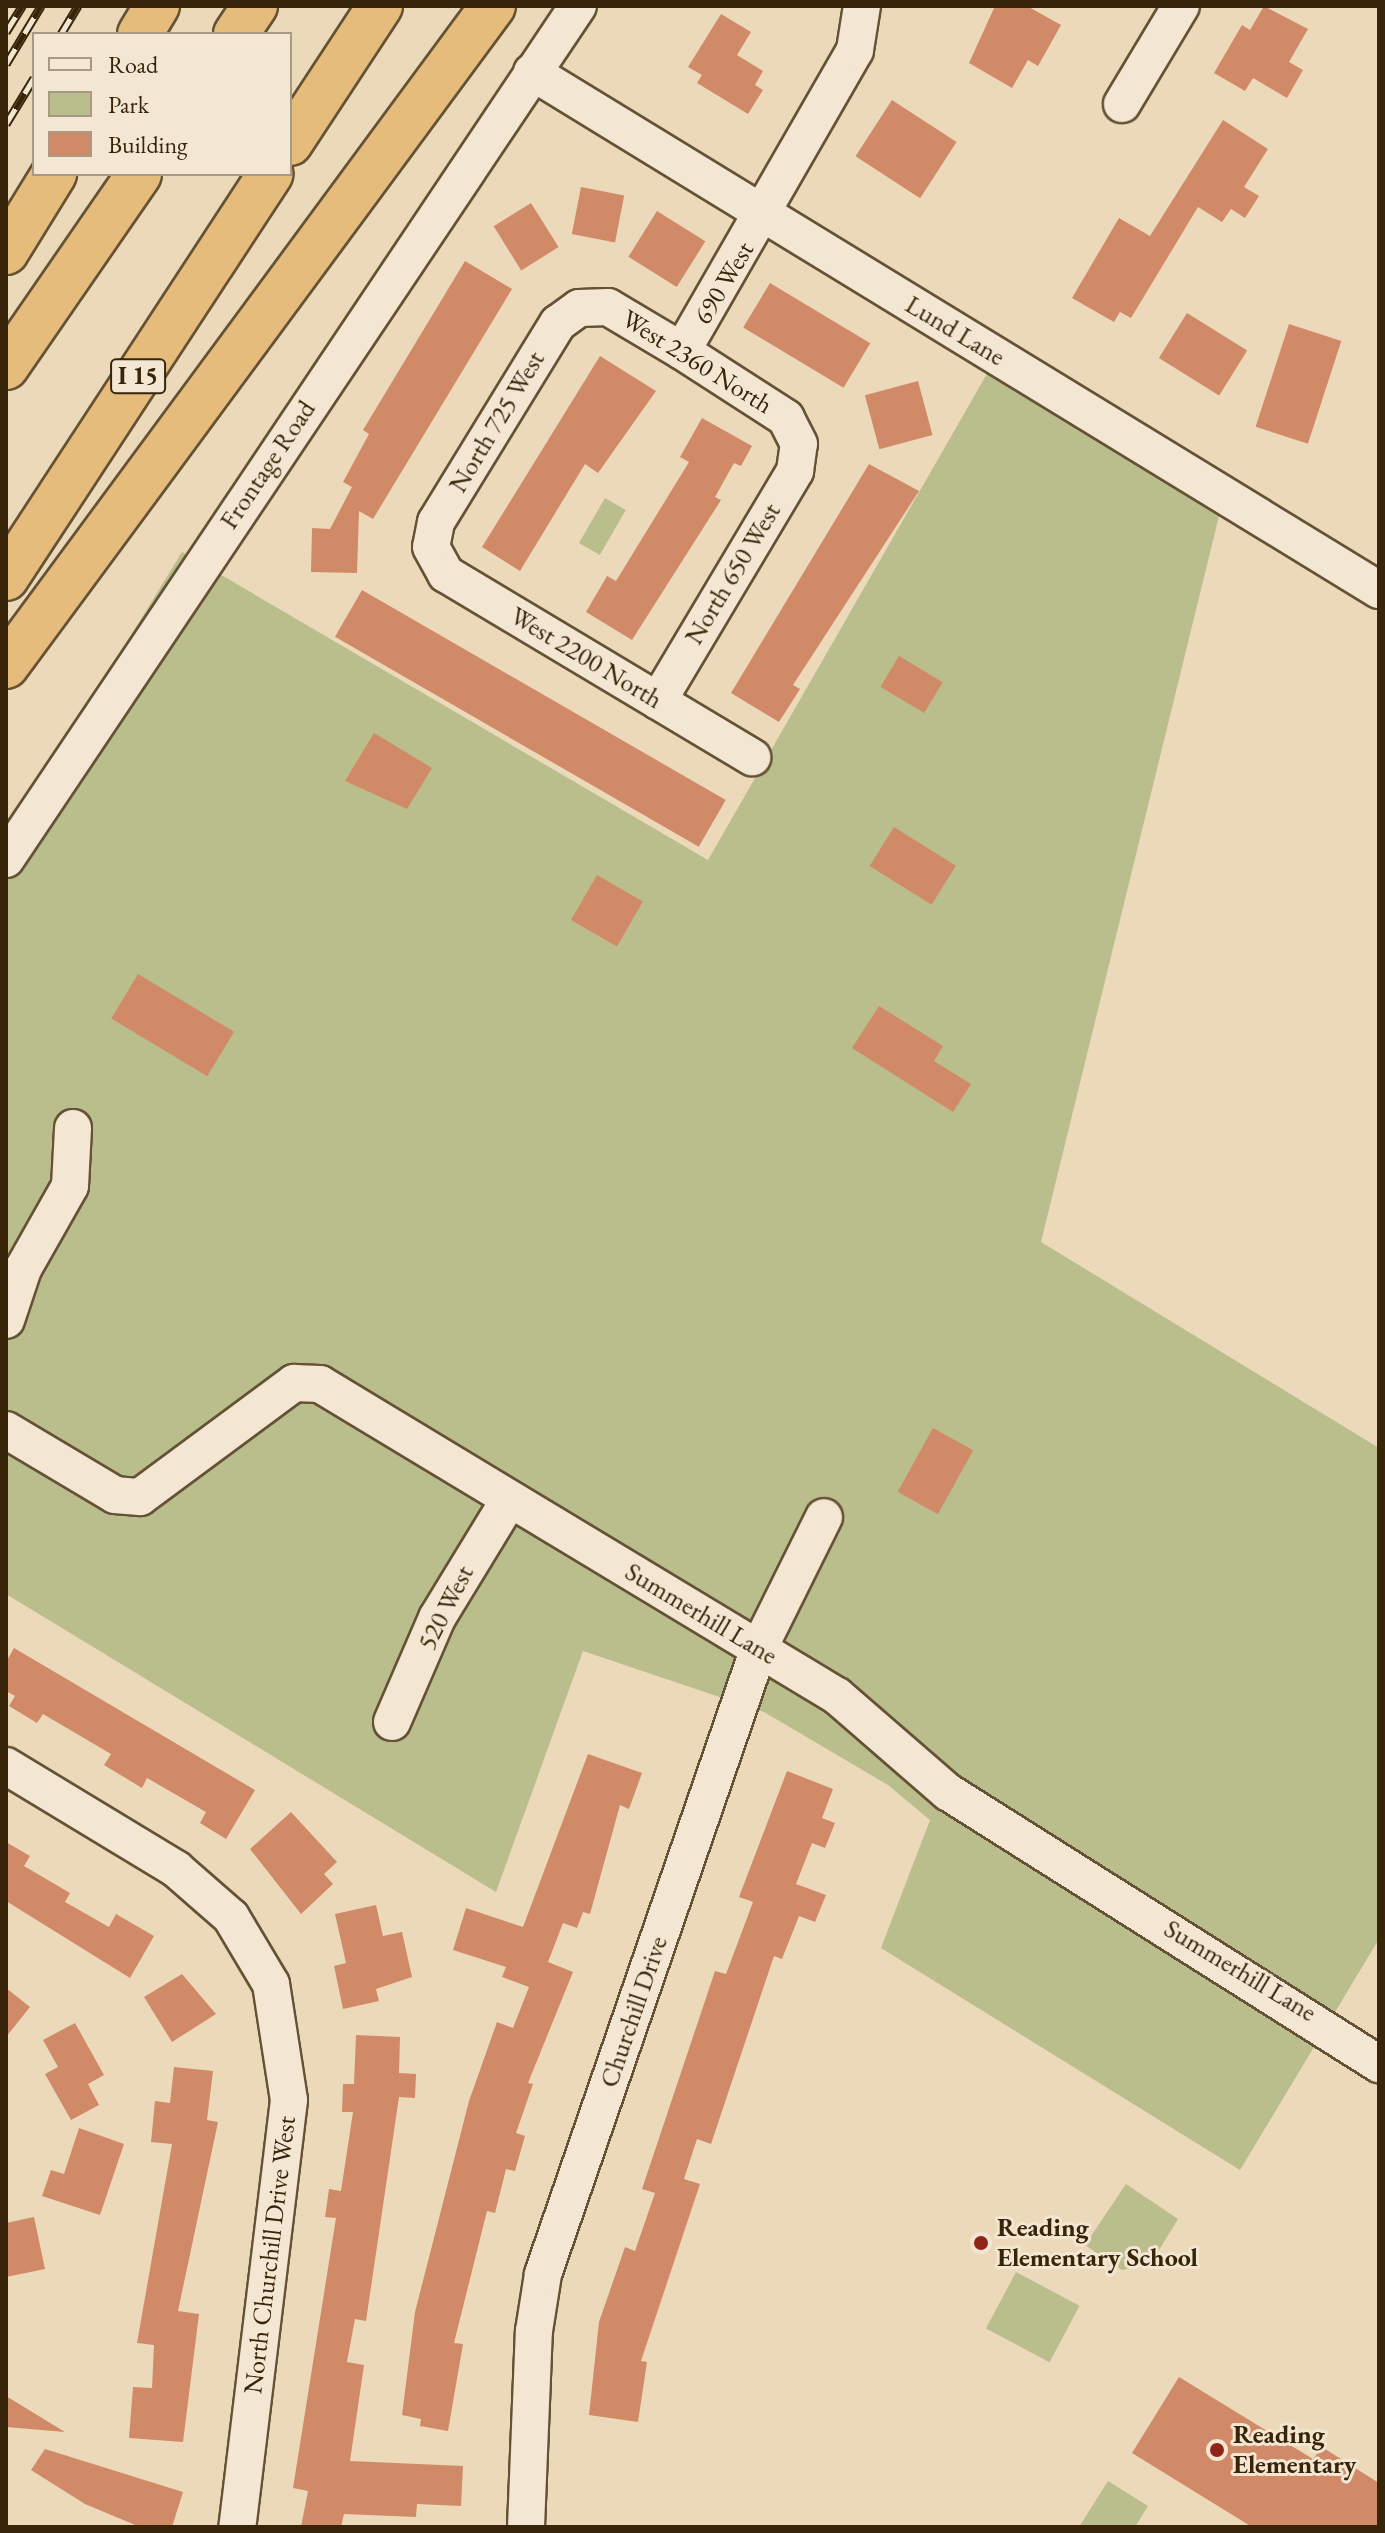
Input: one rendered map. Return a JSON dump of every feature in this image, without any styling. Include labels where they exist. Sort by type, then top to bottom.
[{"type":"highway","points":[[141,32],[157,6]]},
{"type":"highway","points":[[237,32],[255,6]]},
{"type":"highway","points":[[292,140],[380,6]]},
{"type":"highway","points":[[6,666],[493,6]]},
{"type":"highway","points":[[6,252],[53,176]]},
{"type":"highway","points":[[6,367],[138,176]]},
{"type":"highway","name":"I 15","points":[[6,578],[269,176]]},
{"type":"street","name":"Frontage Road","points":[[6,859],[578,6]]},
{"type":"street","name":"690 West","points":[[682,351],[766,215],[855,50],[862,6]]},
{"type":"street","points":[[1122,104],[1181,6]]},
{"type":"street","name":"Lund Lane","points":[[532,72],[1379,590]]},
{"type":"street","name":"West 2360 North","points":[[579,308],[608,307],[682,351],[786,418],[799,444]]},
{"type":"street","name":"North 725 West","points":[[431,547],[436,522],[549,336],[579,308]]},
{"type":"street","name":"North 650 West","points":[[658,701],[795,471],[799,444]]},
{"type":"street","name":"West 2200 North","points":[[431,547],[446,574],[752,757]]},
{"type":"street","points":[[6,1320],[23,1269],[70,1186],[73,1128]]},
{"type":"street","name":"Summerhill Lane","points":[[6,1430],[115,1495],[140,1497],[294,1383],[320,1384],[837,1696],[948,1792],[1379,2064]]},
{"type":"street","name":"520 West","points":[[392,1722],[437,1618],[509,1500]]},
{"type":"street","name":"Churchill Drive","points":[[526,2527],[534,2331],[543,2274],[759,1648],[824,1517]]},
{"type":"street","name":"North Churchill Drive West","points":[[6,1766],[176,1869],[231,1917],[271,1984],[289,2100],[237,2527]]},
{"type":"green space","points":[[992,365],[1221,508],[1041,1242],[1379,1448],[1379,1939],[1240,2170],[881,1948],[930,1820],[888,1785],[764,1712],[583,1651],[496,1892],[6,1594],[6,839],[182,552],[708,860]]},
{"type":"green space","points":[[605,498],[626,510],[600,555],[579,543]]},
{"type":"green space","points":[[1126,2184],[1178,2219],[1151,2263],[1122,2270],[1085,2245]]},
{"type":"green space","points":[[1016,2272],[1080,2306],[1050,2362],[986,2329]]},
{"type":"green space","points":[[1108,2481],[1148,2506],[1135,2527],[1079,2527]]},
{"type":"building","points":[[995,6],[1027,6],[1061,25],[1038,66],[1028,60],[1012,88],[969,63]]},
{"type":"building","points":[[1264,6],[1308,29],[1289,62],[1303,70],[1287,98],[1253,78],[1245,91],[1214,73],[1242,25],[1250,30]]},
{"type":"building","points":[[721,14],[751,32],[737,55],[763,71],[755,85],[763,90],[748,114],[697,83],[702,75],[688,67]]},
{"type":"building","points":[[892,100],[957,142],[920,198],[856,156]]},
{"type":"building","points":[[1223,120],[1268,149],[1244,187],[1259,196],[1245,218],[1231,209],[1222,222],[1198,207],[1131,318],[1120,312],[1114,322],[1072,298],[1119,218],[1150,236]]},
{"type":"building","points":[[581,187],[624,195],[615,243],[572,234]]},
{"type":"building","points":[[531,203],[559,247],[521,270],[494,226]]},
{"type":"building","points":[[657,211],[705,241],[677,287],[628,257]]},
{"type":"building","points":[[465,261],[512,289],[373,519],[359,511],[357,573],[311,572],[312,528],[330,529],[352,487],[343,482],[369,434],[363,430]]},
{"type":"building","points":[[770,283],[870,343],[844,388],[743,328]]},
{"type":"building","points":[[1187,313],[1247,351],[1219,396],[1159,358]]},
{"type":"building","points":[[1289,324],[1341,341],[1308,444],[1256,427]]},
{"type":"building","points":[[600,356],[656,391],[598,473],[585,464],[520,571],[482,547]]},
{"type":"building","points":[[918,381],[932,435],[879,449],[865,395]]},
{"type":"building","points":[[702,418],[752,446],[741,466],[734,463],[715,497],[721,500],[632,640],[586,612],[607,576],[616,581],[689,462],[680,457]]},
{"type":"building","points":[[869,464],[919,491],[793,685],[800,689],[779,722],[731,693]]},
{"type":"building","points":[[362,590],[726,800],[699,847],[335,637]]},
{"type":"building","points":[[899,656],[943,682],[924,713],[880,687]]},
{"type":"building","points":[[374,733],[432,768],[407,809],[345,781]]},
{"type":"building","points":[[894,827],[956,866],[932,905],[870,866]]},
{"type":"building","points":[[597,875],[643,901],[617,947],[571,920]]},
{"type":"building","points":[[138,974],[234,1032],[207,1076],[111,1019]]},
{"type":"building","points":[[879,1006],[943,1046],[934,1061],[971,1084],[953,1112],[852,1048]]},
{"type":"building","points":[[933,1428],[973,1450],[938,1514],[898,1492]]},
{"type":"building","points":[[14,1648],[255,1790],[226,1839],[200,1823],[206,1812],[147,1778],[142,1788],[104,1765],[111,1754],[43,1714],[37,1723],[9,1706],[15,1696],[6,1691],[6,1662]]},
{"type":"building","points":[[588,1754],[642,1773],[629,1809],[620,1805],[590,1914],[583,1912],[577,1928],[563,1923],[548,1962],[573,1972],[528,2083],[533,2084],[516,2133],[525,2136],[515,2171],[506,2169],[495,2213],[487,2211],[454,2343],[463,2344],[448,2431],[420,2426],[421,2419],[402,2415],[415,2312],[469,2101],[497,2022],[513,2028],[529,1987],[502,1977],[506,1967],[453,1950],[466,1908],[523,1927]]},
{"type":"building","points":[[787,1771],[833,1789],[822,1818],[835,1823],[825,1848],[812,1843],[796,1884],[826,1895],[815,1922],[799,1916],[782,1959],[774,1956],[711,2144],[697,2139],[684,2179],[700,2184],[641,2361],[647,2362],[638,2422],[589,2415],[599,2322],[625,2247],[635,2251],[655,2193],[642,2189],[715,1971],[726,1974],[753,1902],[739,1897]]},
{"type":"building","points":[[291,1812],[337,1862],[324,1874],[333,1884],[301,1914],[250,1849]]},
{"type":"building","points":[[6,1842],[30,1856],[24,1866],[70,1893],[65,1902],[109,1927],[116,1914],[154,1936],[130,1978],[6,1901]]},
{"type":"building","points":[[376,1905],[383,1936],[402,1932],[412,1977],[376,1989],[379,2001],[343,2009],[334,1966],[346,1963],[335,1914]]},
{"type":"building","points":[[182,1974],[216,2014],[172,2042],[144,1997]]},
{"type":"building","points":[[6,1988],[30,2007],[6,2037]]},
{"type":"building","points":[[75,2023],[104,2075],[88,2084],[99,2105],[71,2120],[45,2074],[58,2067],[43,2040]]},
{"type":"building","points":[[356,2035],[400,2037],[399,2073],[416,2074],[415,2098],[399,2097],[366,2321],[355,2319],[347,2362],[364,2365],[350,2461],[463,2466],[461,2506],[417,2504],[416,2517],[344,2514],[341,2527],[301,2527],[308,2491],[293,2488],[336,2218],[325,2217],[329,2189],[341,2191],[353,2112],[342,2112],[343,2084],[354,2084]]},
{"type":"building","points":[[174,2067],[213,2071],[207,2120],[218,2122],[178,2311],[199,2314],[183,2442],[129,2438],[133,2387],[152,2388],[154,2345],[137,2343],[172,2144],[151,2142],[155,2101],[170,2103]]},
{"type":"building","points":[[79,2128],[124,2144],[100,2215],[42,2196],[51,2170],[64,2174]]},
{"type":"building","points":[[34,2217],[45,2269],[6,2277],[6,2223]]},
{"type":"building","name":"Reading Elementary","points":[[1179,2377],[1313,2459],[1322,2447],[1379,2483],[1379,2527],[1252,2527],[1132,2453]]},
{"type":"building","points":[[6,2396],[65,2432],[6,2427]]},
{"type":"building","points":[[45,2449],[183,2492],[172,2527],[140,2527],[85,2504],[31,2470]]},
{"type":"railway","points":[[6,32],[22,6]]},
{"type":"railway","points":[[6,64],[41,6]]},
{"type":"railway","points":[[62,32],[78,6]]},
{"type":"railway","points":[[6,124],[32,81]]},
{"type":"place","name":"Reading Elementary School","points":[[981,2243]]},
{"type":"place","name":"Reading Elementary","points":[[1217,2450]]}]
